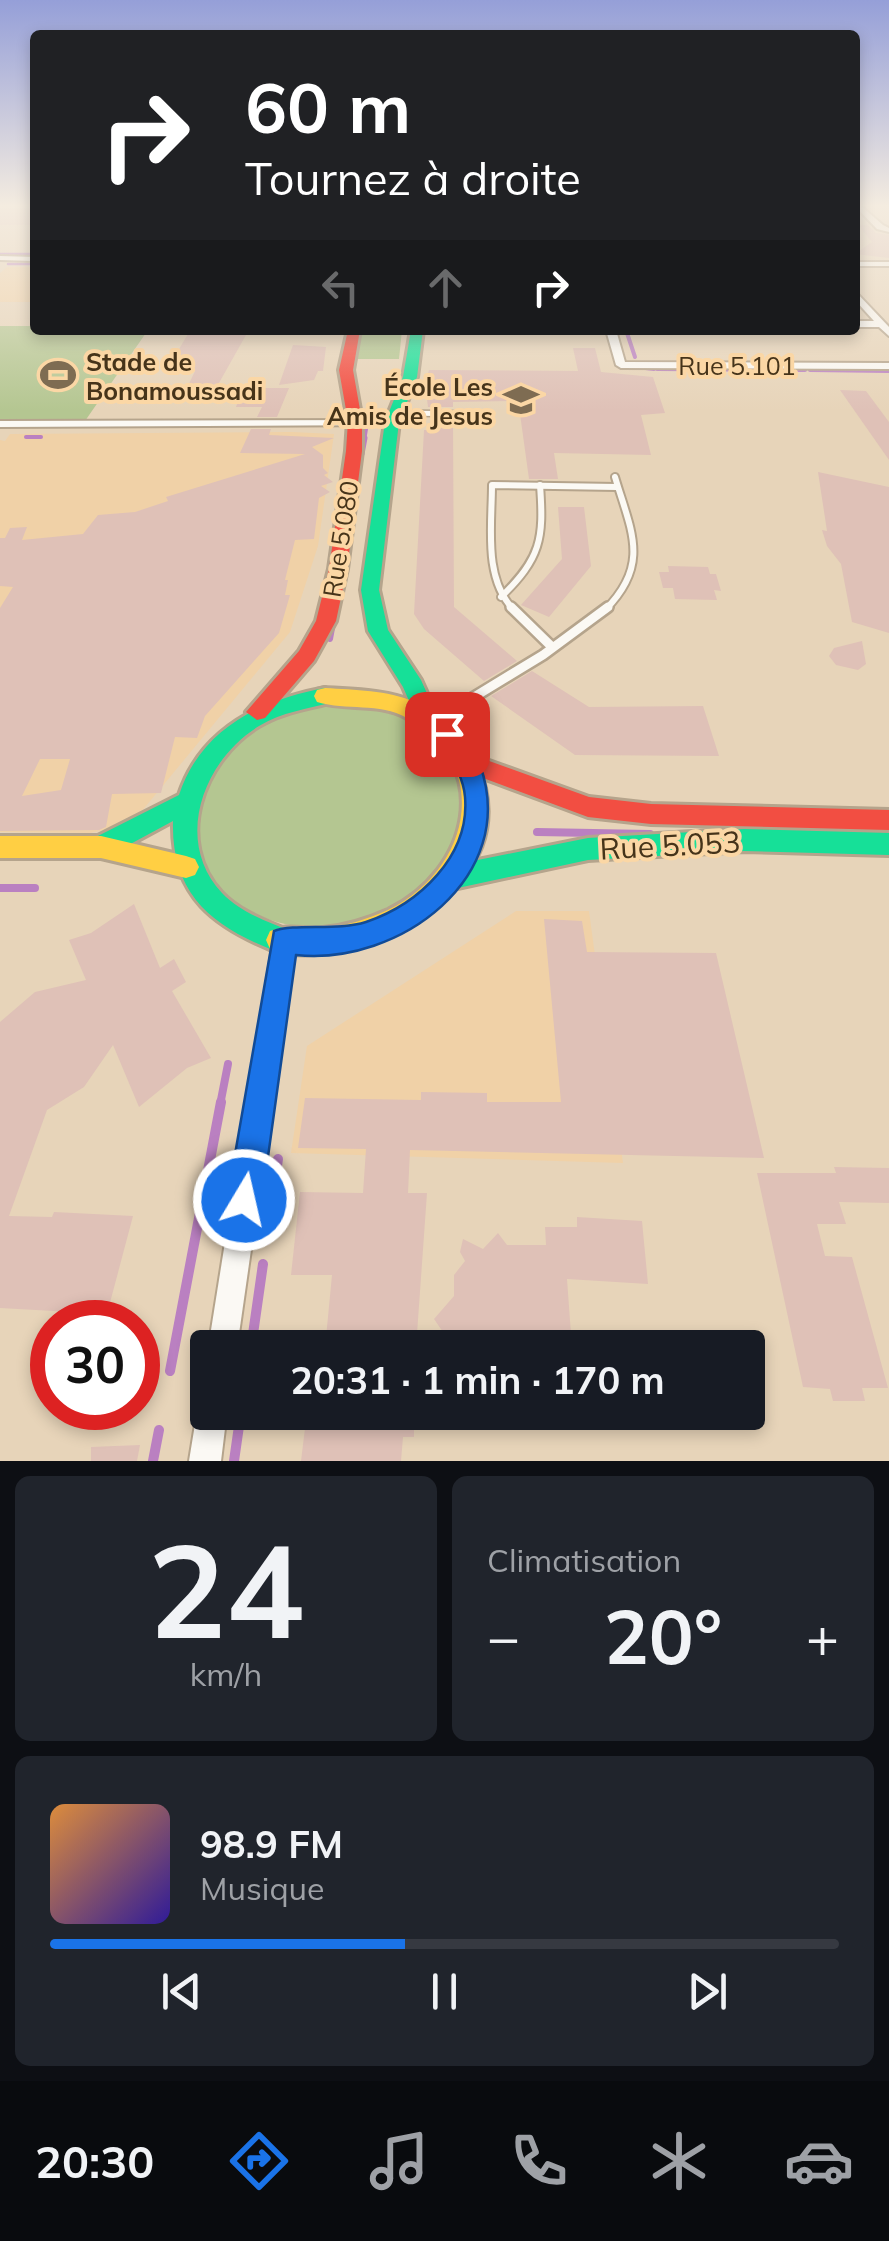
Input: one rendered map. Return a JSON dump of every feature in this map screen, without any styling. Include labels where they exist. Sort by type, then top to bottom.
[{"type":"main road","name":"Rue 5.080","points":[[248,722],[307,656],[326,621],[338,569],[356,421],[346,370],[353,335]]},
{"type":"main road","name":"Rue 5.080","points":[[417,335],[410,377],[394,418],[370,590],[376,635],[411,681],[430,720]]},
{"type":"main road","points":[[347,695],[388,701],[430,720],[447,734],[467,762],[477,796],[477,815],[474,840],[453,877],[416,912],[380,931],[339,942],[284,940],[247,929],[216,909],[186,866],[181,836],[185,803],[208,758],[248,722],[304,700],[347,695]]},
{"type":"main road","name":"Rue 5.053","points":[[467,762],[588,807],[652,814],[889,820]]},
{"type":"main road","points":[[102,847],[185,803]]},
{"type":"main road","name":"Rue 5.053","points":[[453,877],[588,849],[744,840],[889,844]]},
{"type":"main road","points":[[0,847],[102,847],[186,866]]},
{"type":"street","points":[[860,299],[886,327]]},
{"type":"street","points":[[860,324],[886,327]]},
{"type":"street","name":"Rue 5.101","points":[[612,335],[620,365],[889,366]]},
{"type":"street","points":[[0,424],[394,418]]},
{"type":"street","points":[[225,1330],[284,940]]},
{"type":"street","points":[[205,1461],[209,1430]]},
{"type":"lane","points":[[394,418],[480,414]]},
{"type":"lane","points":[[430,720],[552,647],[606,610],[626,590],[634,573],[635,550],[616,482],[492,486],[494,568],[501,596],[552,647]]},
{"type":"lane","points":[[501,596],[527,573],[544,541],[540,485]]},
{"type":"shaded area","points":[[0,274],[30,274],[30,302],[0,302]]},
{"type":"shaded area","points":[[10,434],[334,434],[318,546],[290,632],[141,812],[110,829],[90,833],[0,832],[0,440],[5,441]]},
{"type":"shaded area","points":[[516,911],[589,911],[623,1163],[291,1153],[307,1046]]},
{"type":"green space","name":"Stade de Bonamoussadi","points":[[0,326],[30,326],[30,335],[145,335],[85,421],[0,420]]},
{"type":"green space","points":[[357,335],[401,335],[399,359],[352,359]]},
{"type":"green space","points":[[334,698],[374,701],[400,709],[438,735],[462,772],[468,816],[462,839],[446,867],[425,890],[398,908],[336,927],[304,927],[273,921],[245,908],[222,890],[206,869],[197,847],[197,799],[206,775],[221,753],[242,733]]},
{"type":"building","points":[[187,335],[246,335],[215,390],[186,390],[195,371],[166,371]]},
{"type":"building","points":[[293,345],[326,347],[323,371],[318,371],[314,380],[279,385]]},
{"type":"building","points":[[573,348],[595,348],[601,372],[653,377],[665,413],[641,415],[651,455],[554,453],[558,479],[529,479],[520,414],[511,414],[510,401],[453,402],[453,407],[428,407],[425,384],[429,370],[578,371]]},
{"type":"building","points":[[243,387],[289,388],[277,417],[257,417],[262,407],[236,407]]},
{"type":"building","points":[[840,390],[866,391],[889,422],[889,460]]},
{"type":"building","points":[[430,420],[453,420],[454,607],[517,661],[484,681],[424,629],[414,614],[424,430],[431,430]]},
{"type":"building","points":[[251,429],[271,429],[269,435],[334,438],[312,447],[323,455],[323,468],[328,473],[324,475],[333,482],[321,486],[330,492],[319,498],[314,539],[295,540],[285,580],[285,595],[290,595],[279,633],[205,716],[197,738],[175,737],[161,793],[112,794],[106,827],[99,830],[0,831],[0,608],[13,587],[0,586],[0,538],[5,538],[10,528],[27,527],[22,540],[83,534],[98,515],[135,512],[168,501],[166,497],[305,454],[240,453]],"holes":[[[40,759],[70,759],[61,790],[22,796]]]},
{"type":"building","points":[[818,472],[889,487],[889,633],[852,622],[841,564],[827,546],[822,530],[827,531]]},
{"type":"building","points":[[558,507],[584,507],[591,566],[549,617],[521,605],[562,559]]},
{"type":"building","points":[[668,566],[708,567],[710,574],[716,574],[721,591],[714,590],[717,600],[675,599],[673,588],[663,588],[659,572],[669,572]]},
{"type":"building","points":[[862,641],[866,664],[858,670],[836,665],[829,656],[834,648]]},
{"type":"building","points":[[532,671],[589,707],[703,706],[719,756],[575,755],[491,696]]},
{"type":"building","points":[[134,904],[160,968],[174,959],[186,982],[172,991],[211,1058],[187,1068],[139,1107],[113,1045],[84,1087],[47,1110],[9,1216],[52,1217],[54,1212],[133,1216],[111,1300],[30,1300],[30,1310],[0,1308],[0,1022],[35,992],[86,980],[69,940],[91,933]]},
{"type":"building","points":[[544,919],[582,921],[587,952],[716,953],[764,1158],[410,1150],[408,1193],[427,1193],[417,1330],[327,1330],[332,1275],[291,1275],[300,1192],[363,1193],[366,1149],[298,1148],[305,1098],[421,1100],[421,1092],[487,1093],[487,1102],[561,1102]]},
{"type":"building","points":[[834,1167],[889,1168],[889,1203],[839,1202],[846,1224],[817,1224],[825,1256],[852,1257],[888,1388],[862,1388],[865,1401],[833,1401],[830,1389],[803,1387],[757,1173],[836,1173]]},
{"type":"building","points":[[577,1217],[642,1221],[648,1284],[567,1279],[571,1330],[442,1330],[434,1319],[454,1296],[454,1275],[465,1261],[460,1252],[463,1239],[483,1249],[498,1233],[507,1245],[546,1245],[545,1227],[577,1227]]},
{"type":"building","points":[[305,1430],[414,1430],[414,1437],[403,1437],[401,1461],[301,1461]]},
{"type":"building","points":[[140,1445],[137,1461],[91,1461],[91,1447]]},
{"type":"waterway","points":[[628,335],[635,357]]},
{"type":"waterway","points":[[619,365],[654,369]]},
{"type":"waterway","points":[[657,369],[805,370]]},
{"type":"waterway","points":[[810,370],[889,371]]},
{"type":"waterway","points":[[364,441],[367,423]]},
{"type":"waterway","points":[[26,437],[41,437]]},
{"type":"waterway","points":[[362,454],[365,438]]},
{"type":"waterway","points":[[330,639],[333,623]]},
{"type":"waterway","points":[[537,832],[650,834]]},
{"type":"waterway","points":[[0,888],[35,888]]},
{"type":"waterway","points":[[220,1105],[228,1064]]},
{"type":"waterway","points":[[170,1371],[221,1102]]},
{"type":"waterway","points":[[266,1240],[278,1159]]},
{"type":"waterway","points":[[254,1330],[263,1264]]},
{"type":"waterway","points":[[153,1461],[159,1430]]},
{"type":"waterway","points":[[234,1461],[238,1430]]},
{"type":"traffic: fast","points":[[416,335],[410,377],[392,422],[370,590],[378,631],[413,685],[427,718]]},
{"type":"traffic: fast","points":[[280,940],[242,925],[213,903],[194,876],[185,846],[185,814],[195,782],[215,751],[245,724],[273,709],[325,696]]},
{"type":"traffic: fast","points":[[101,847],[185,803]]},
{"type":"traffic: fast","points":[[453,877],[588,849],[744,840],[889,844]]},
{"type":"traffic: slow","points":[[280,940],[321,942],[363,934],[402,917],[436,892],[461,862],[474,826],[473,788],[455,747],[436,727],[394,703],[325,696]]},
{"type":"traffic: slow","points":[[0,847],[101,847],[186,867]]},
{"type":"traffic: jam","points":[[257,712],[307,656],[326,621],[338,569],[354,451],[355,421],[346,370],[353,335]]},
{"type":"traffic: jam","points":[[467,762],[588,807],[651,814],[889,820]]},
{"type":"place","name":"Stade de Bonamoussadi","points":[[58,375]]},
{"type":"place","name":"École Les Amis de Jesus","points":[[521,400]]},
{"type":"route","points":[[244,1200],[284,940],[339,942],[367,936],[416,912],[453,877],[474,840],[477,796],[467,762],[447,734]]}]
